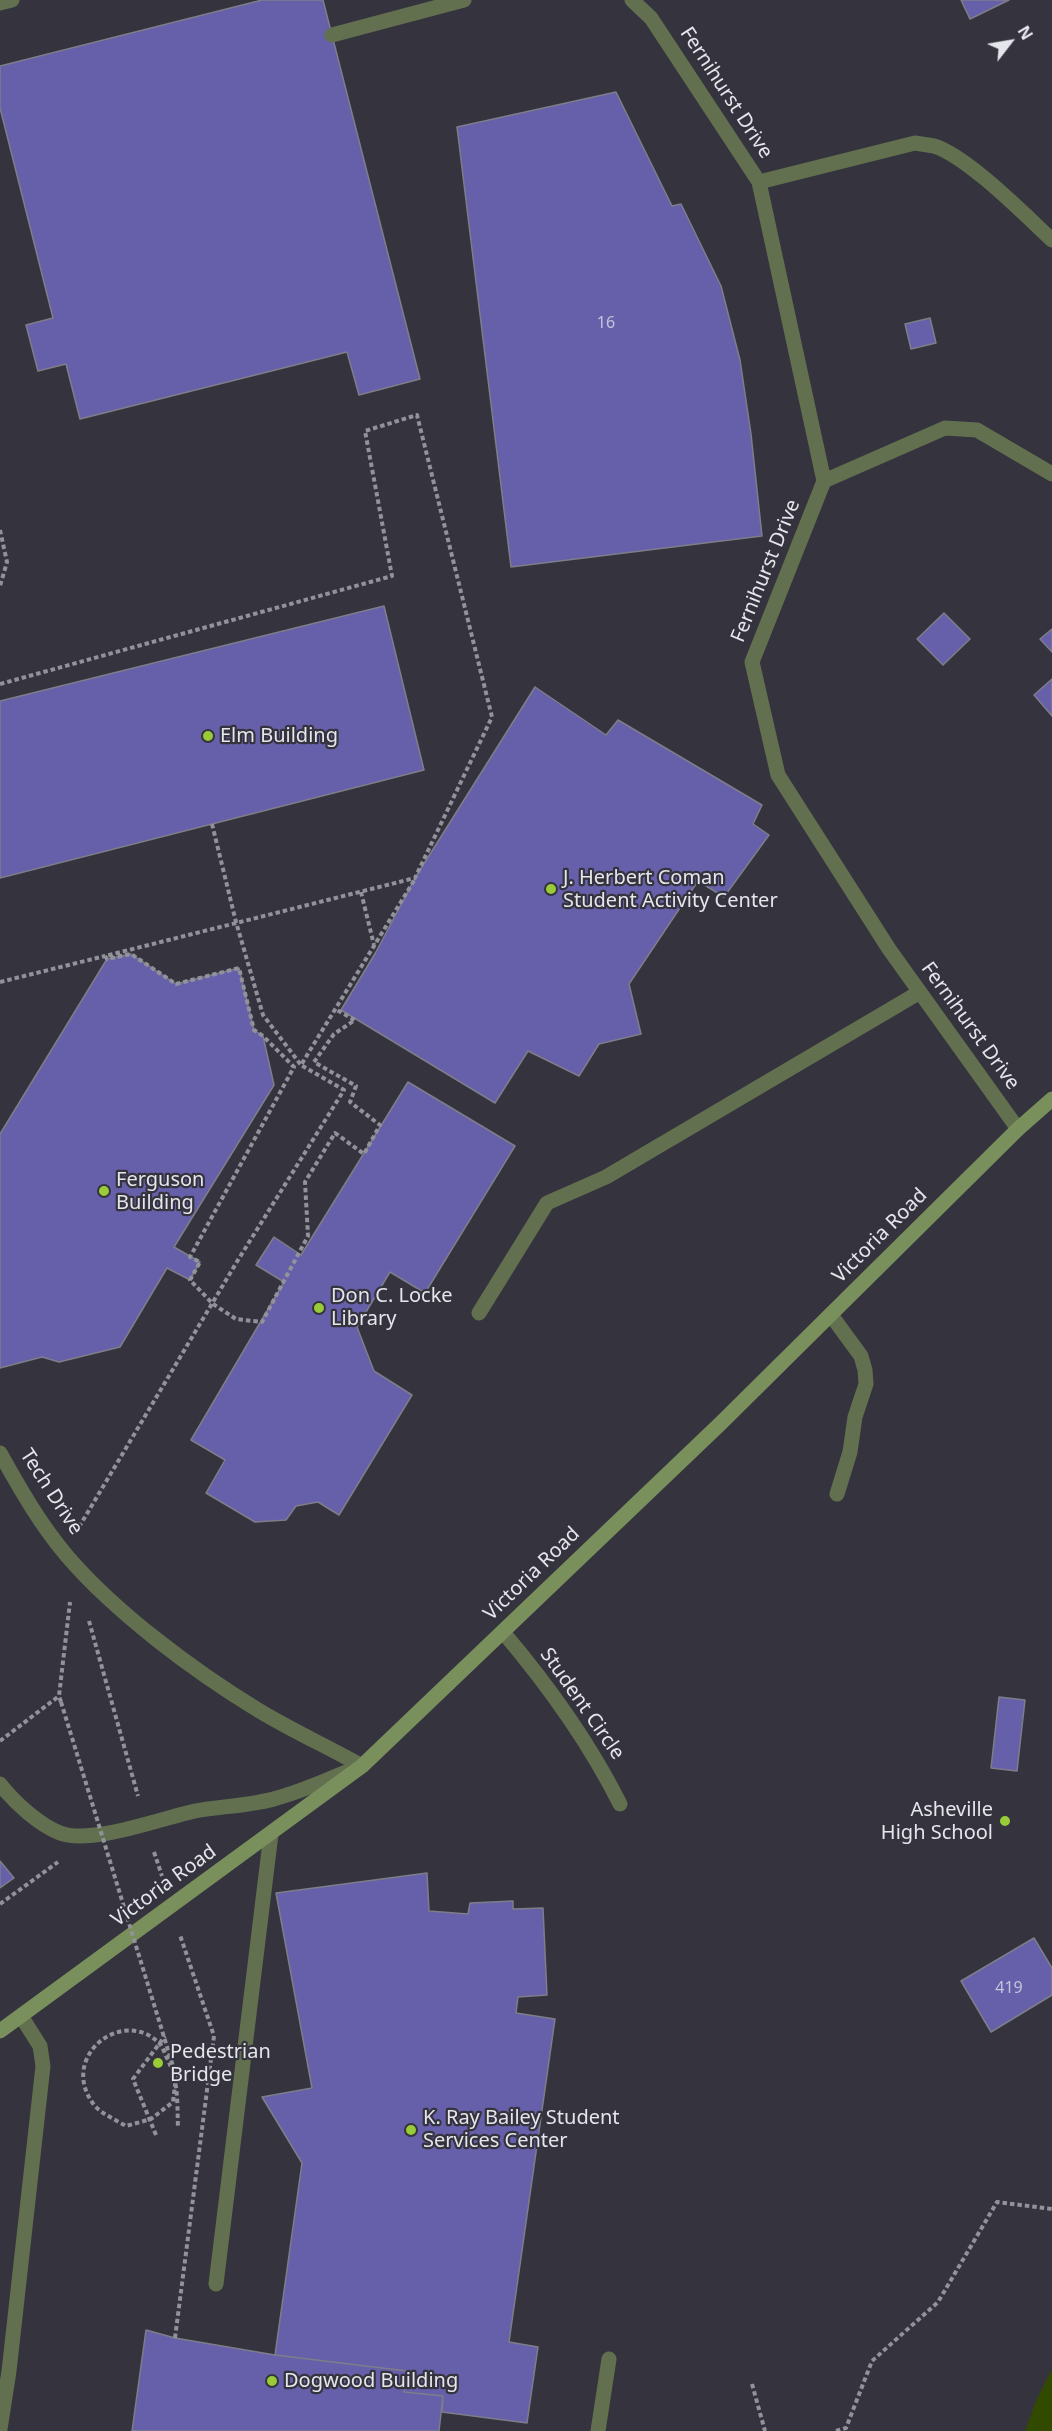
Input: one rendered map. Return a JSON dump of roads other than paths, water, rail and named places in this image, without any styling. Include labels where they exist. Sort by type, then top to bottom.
[{"type":"street","name":"Victoria Road","points":[[0,2031],[362,1766],[831,1315],[1018,1129],[1052,1099]]},
{"type":"lane","points":[[0,3],[12,0]]},
{"type":"lane","points":[[332,35],[464,0]]},
{"type":"lane","name":"Fernihurst Drive","points":[[632,0],[651,18],[759,182],[824,481],[752,662],[778,775],[883,939],[1018,1129]]},
{"type":"lane","points":[[759,182],[915,143],[935,146],[956,157],[998,190],[1052,240]]},
{"type":"lane","points":[[824,481],[945,428],[977,430],[1052,474]]},
{"type":"lane","points":[[479,1313],[547,1203],[606,1178],[920,992]]},
{"type":"lane","points":[[831,1315],[861,1356],[866,1384],[855,1417],[850,1452],[837,1494]]},
{"type":"lane","name":"Tech Drive","points":[[0,1453],[36,1515],[66,1554],[89,1580],[127,1614],[201,1672],[258,1710],[362,1766]]},
{"type":"lane","name":"Student Circle","points":[[503,1632],[533,1668],[567,1716],[605,1773],[620,1804]]},
{"type":"lane","points":[[0,1784],[11,1798],[34,1817],[61,1834],[86,1836],[192,1812],[276,1799],[362,1766]]},
{"type":"lane","points":[[216,2284],[271,1834]]},
{"type":"lane","points":[[0,2429],[9,2371],[43,2066],[40,2046],[21,2016]]},
{"type":"lane","points":[[598,2431],[609,2359]]},
{"type":"place","name":"Elm Building","points":[[208,736]]},
{"type":"place","name":"J. Herbert Coman Student Activity Center","points":[[551,889]]},
{"type":"place","name":"Ferguson Building","points":[[104,1191]]},
{"type":"place","name":"Don C. Locke Library","points":[[319,1308]]},
{"type":"place","name":"Asheville High School","points":[[1005,1821]]},
{"type":"place","name":"Pedestrian Bridge","points":[[158,2063]]},
{"type":"place","name":"K. Ray Bailey Student Services Center","points":[[411,2130]]},
{"type":"place","name":"Dogwood Building","points":[[272,2381]]}]
